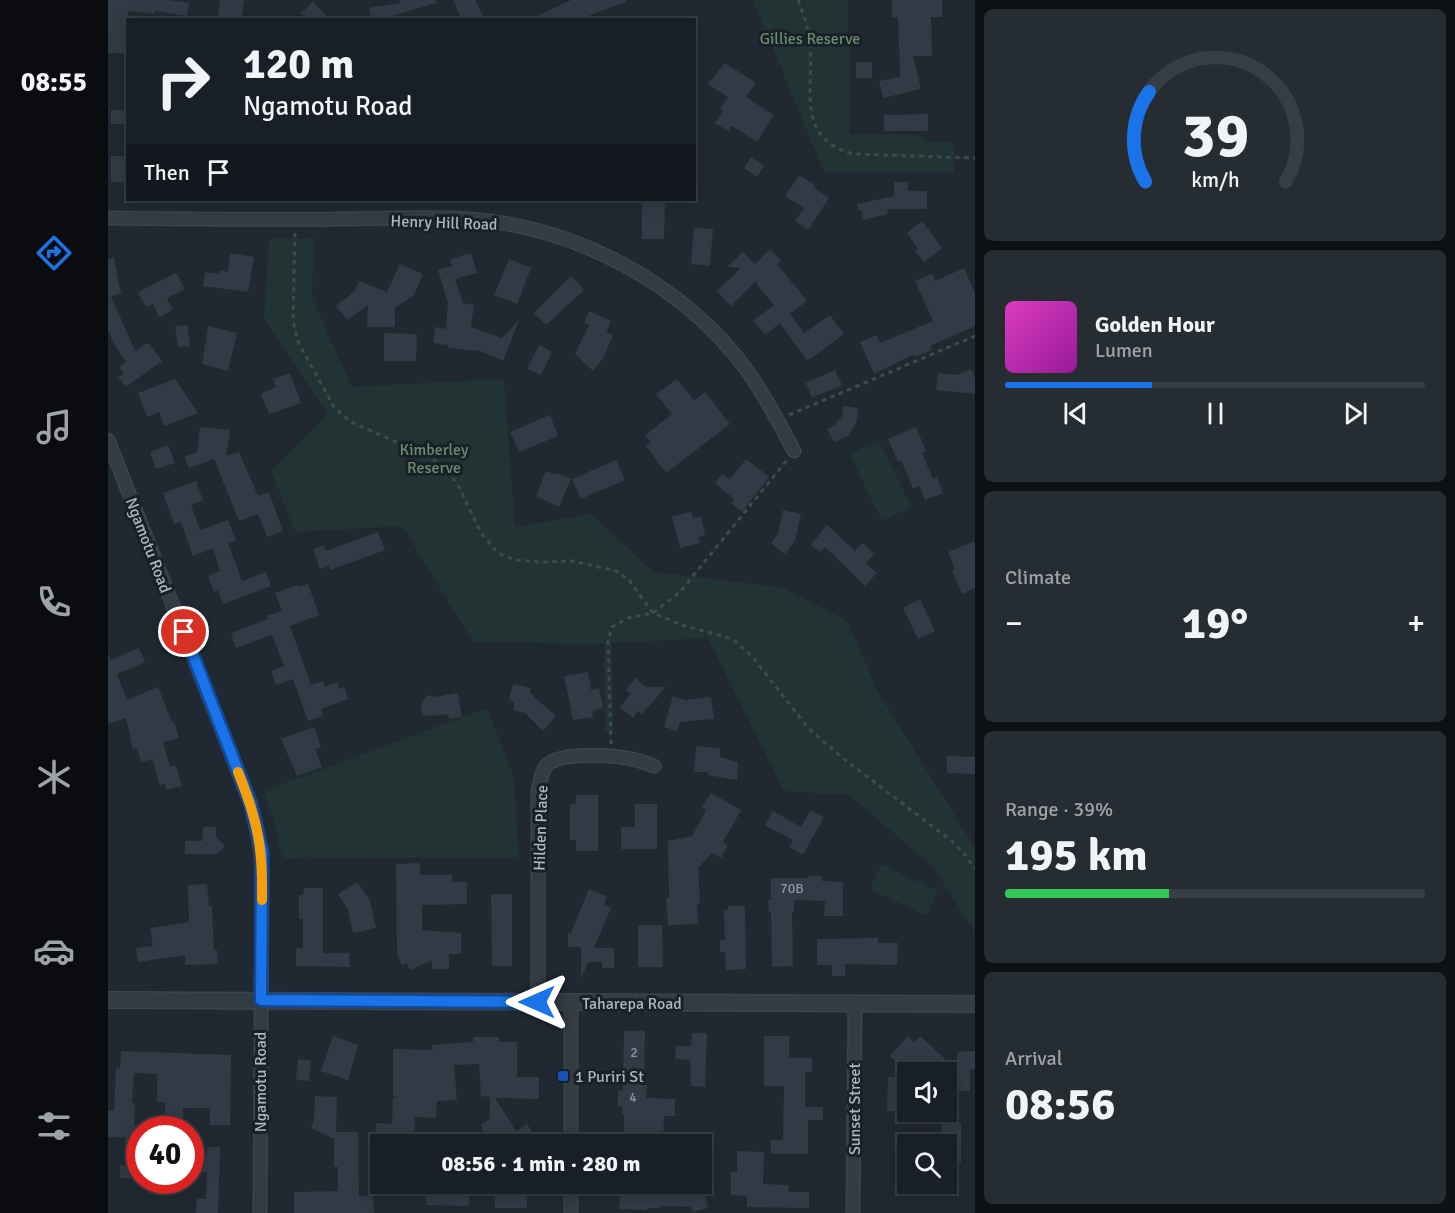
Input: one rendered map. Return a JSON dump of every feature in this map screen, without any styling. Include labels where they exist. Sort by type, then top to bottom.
[{"type":"street","name":"Henry Hill Road","points":[[108,218],[470,219],[544,231],[579,243],[620,264],[686,306],[745,368],[778,420],[794,451]]},
{"type":"street","name":"Ngamotu Road","points":[[108,440],[250,802],[257,826],[262,869],[260,1213]]},
{"type":"street","name":"Hilden Place","points":[[537,1002],[538,792],[541,776],[547,765],[556,759],[572,756],[626,758],[654,766]]},
{"type":"street","name":"Taharepa Road","points":[[108,1000],[975,1004]]},
{"type":"street","points":[[571,1003],[571,1134]]},
{"type":"street","name":"Sunset Street","points":[[854,1213],[855,1004]]},
{"type":"street","points":[[571,1194],[571,1213]]},
{"type":"path","points":[[798,0],[809,30],[811,67],[809,104],[816,130],[825,140],[837,150],[853,154],[975,158]]},
{"type":"path","points":[[295,220],[293,321],[298,342],[334,407],[351,422],[428,456],[448,471],[459,487],[481,533],[498,553],[515,560],[573,561],[616,571],[629,580],[653,613],[682,625],[732,639],[751,655],[809,729],[844,759],[953,842],[975,869]]},
{"type":"path","points":[[778,420],[975,336]]},
{"type":"path","points":[[611,757],[608,640],[612,627],[628,618],[653,613],[680,592],[794,451]]},
{"type":"green space","name":"Gillies Reserve","points":[[753,0],[848,0],[850,134],[917,135],[929,141],[954,143],[954,172],[824,172]]},
{"type":"green space","name":"Kimberley Reserve","points":[[314,238],[312,298],[352,387],[504,379],[515,527],[592,514],[653,572],[784,588],[847,621],[878,692],[975,848],[975,932],[932,866],[849,795],[784,791],[708,638],[612,643],[613,733],[605,733],[604,644],[473,642],[402,526],[295,532],[271,471],[328,414],[264,319],[269,239]]},
{"type":"green space","points":[[879,441],[911,507],[882,521],[850,454]]},
{"type":"green space","points":[[487,708],[514,778],[519,857],[282,859],[275,823],[264,791]]},
{"type":"green space","points":[[881,864],[938,891],[927,916],[870,889]]},
{"type":"building","points":[[108,0],[168,0],[189,3],[187,16],[155,11],[154,14],[128,11],[126,53],[108,53]]},
{"type":"building","points":[[220,0],[244,0],[242,18],[218,16]]},
{"type":"building","points":[[399,0],[436,0],[436,3],[392,16],[392,18],[371,18],[369,8],[400,3]]},
{"type":"building","points":[[453,0],[475,0],[484,18],[461,18]]},
{"type":"building","points":[[571,0],[627,1],[583,18],[533,18]]},
{"type":"building","points":[[892,0],[942,0],[942,17],[931,17],[932,56],[913,56],[921,89],[883,98],[879,81],[900,77],[898,17],[892,17]]},
{"type":"building","points":[[313,2],[328,18],[306,18],[301,13]]},
{"type":"building","points":[[856,62],[872,62],[872,78],[856,78]]},
{"type":"building","points":[[725,63],[756,83],[746,97],[774,115],[757,142],[732,126],[728,131],[715,123],[728,97],[708,84]]},
{"type":"building","points":[[111,110],[126,110],[126,124],[111,124]]},
{"type":"building","points":[[928,114],[928,131],[884,131],[884,115]]},
{"type":"building","points":[[111,156],[125,156],[125,182],[111,182]]},
{"type":"building","points":[[751,157],[764,166],[757,177],[744,168]]},
{"type":"building","points":[[799,175],[829,198],[808,230],[795,221],[804,208],[785,196]]},
{"type":"building","points":[[894,182],[908,182],[908,191],[927,191],[927,209],[887,209],[888,214],[863,220],[857,204],[894,196]]},
{"type":"building","points":[[642,201],[665,201],[664,239],[642,239]]},
{"type":"building","points":[[922,221],[942,248],[924,262],[915,251],[918,249],[907,233]]},
{"type":"building","points":[[694,228],[713,229],[710,266],[691,264]]},
{"type":"building","points":[[770,249],[781,261],[777,264],[807,301],[790,314],[804,333],[830,315],[844,334],[807,361],[780,323],[765,335],[753,321],[774,305],[755,282],[731,306],[717,291],[741,268],[727,267],[743,252],[755,264]]},
{"type":"building","points":[[230,253],[254,257],[248,292],[203,286],[205,272],[219,274],[220,270],[228,272]]},
{"type":"building","points":[[471,253],[477,273],[455,279],[463,303],[474,305],[471,327],[502,338],[519,320],[503,361],[480,351],[448,348],[448,345],[433,343],[435,327],[446,329],[448,303],[438,270],[452,266],[450,259]]},
{"type":"building","points":[[114,258],[121,294],[111,296],[135,351],[145,344],[150,344],[162,361],[126,387],[118,377],[124,374],[119,367],[126,362],[108,330],[108,259]]},
{"type":"building","points":[[509,259],[531,268],[517,304],[494,295]]},
{"type":"building","points":[[400,264],[423,274],[414,295],[395,308],[395,327],[367,327],[368,305],[347,320],[336,306],[354,292],[359,281],[387,292]]},
{"type":"building","points":[[964,268],[975,294],[975,326],[930,346],[932,350],[915,357],[914,354],[874,374],[860,342],[877,335],[880,343],[933,321],[915,281],[932,274],[935,281]]},
{"type":"building","points":[[176,273],[185,289],[167,298],[173,310],[159,317],[153,304],[146,307],[138,292]]},
{"type":"building","points":[[571,276],[584,290],[546,325],[534,313]]},
{"type":"building","points":[[589,311],[611,321],[606,332],[613,335],[603,358],[593,371],[575,354],[589,325],[584,323]]},
{"type":"building","points":[[187,325],[190,346],[178,347],[175,326]]},
{"type":"building","points":[[208,326],[237,333],[228,371],[202,364]]},
{"type":"building","points":[[384,333],[417,334],[416,361],[384,361]]},
{"type":"building","points":[[539,345],[552,352],[541,375],[527,369]]},
{"type":"building","points":[[971,369],[975,377],[975,394],[936,390],[938,373],[957,375]]},
{"type":"building","points":[[835,370],[842,385],[812,398],[806,383]]},
{"type":"building","points":[[290,373],[301,403],[269,414],[261,394],[276,387],[273,379]]},
{"type":"building","points":[[175,379],[198,413],[164,426],[159,412],[147,417],[138,393]]},
{"type":"building","points":[[677,379],[694,400],[705,392],[730,424],[666,473],[646,446],[651,443],[645,435],[672,414],[656,394]]},
{"type":"building","points":[[843,406],[858,408],[857,421],[848,436],[834,442],[827,429],[835,425],[842,416]]},
{"type":"building","points":[[550,415],[558,436],[519,452],[510,432]]},
{"type":"building","points":[[200,427],[230,430],[226,456],[239,452],[258,496],[269,492],[283,531],[267,537],[258,514],[239,521],[214,459],[189,468],[184,457],[197,452]]},
{"type":"building","points":[[916,427],[926,451],[922,453],[933,479],[937,477],[943,493],[925,500],[919,486],[913,489],[901,460],[898,462],[888,439]]},
{"type":"building","points":[[168,445],[175,463],[156,469],[150,452]]},
{"type":"building","points":[[746,459],[769,477],[742,512],[731,503],[734,499],[715,483],[722,474],[730,479]]},
{"type":"building","points":[[616,460],[625,480],[581,499],[572,479]]},
{"type":"building","points":[[546,471],[571,479],[559,507],[536,496]]},
{"type":"building","points":[[196,481],[203,500],[191,505],[200,530],[228,520],[236,540],[228,543],[242,581],[266,572],[271,586],[223,604],[218,590],[214,592],[208,576],[220,571],[213,548],[193,556],[181,522],[174,524],[163,493]]},
{"type":"building","points":[[783,510],[801,514],[795,541],[785,554],[771,543],[778,534]]},
{"type":"building","points":[[691,512],[693,518],[701,516],[705,535],[698,537],[700,543],[680,548],[672,516]]},
{"type":"building","points":[[827,525],[855,551],[863,543],[874,554],[866,563],[877,573],[865,586],[825,547],[820,552],[811,545]]},
{"type":"building","points":[[378,532],[385,550],[330,570],[329,566],[320,569],[313,549],[324,545],[326,551]]},
{"type":"building","points":[[975,541],[975,588],[962,594],[952,570],[955,569],[948,552]]},
{"type":"building","points":[[308,584],[319,615],[290,626],[311,685],[323,681],[325,687],[337,682],[339,689],[344,687],[348,699],[321,709],[323,716],[308,721],[293,679],[276,685],[271,671],[284,666],[272,635],[236,648],[231,633],[268,619],[266,616],[282,611],[275,593]]},
{"type":"building","points":[[920,599],[935,631],[918,639],[903,608]]},
{"type":"building","points":[[139,648],[145,662],[117,674],[127,700],[158,687],[172,722],[174,721],[179,738],[163,742],[170,767],[176,765],[182,786],[166,790],[165,784],[159,785],[153,759],[141,762],[137,748],[133,749],[126,718],[108,724],[108,654],[111,660]]},
{"type":"building","points":[[588,672],[591,690],[599,688],[603,708],[592,711],[593,717],[573,720],[564,676]]},
{"type":"building","points":[[636,678],[646,687],[666,687],[642,714],[638,711],[633,718],[620,707],[631,694],[626,690]]},
{"type":"building","points":[[513,684],[531,688],[530,693],[556,716],[543,731],[525,713],[513,710],[515,702],[509,700]]},
{"type":"building","points":[[458,693],[462,717],[449,719],[448,714],[422,715],[421,704],[427,695],[435,697]]},
{"type":"building","points":[[673,696],[685,700],[711,697],[714,719],[680,722],[677,731],[664,727]]},
{"type":"building","points":[[314,727],[321,747],[315,749],[322,767],[297,776],[281,739]]},
{"type":"building","points":[[696,746],[720,748],[720,757],[738,762],[737,780],[708,775],[708,772],[694,772]]},
{"type":"building","points":[[947,756],[975,757],[975,774],[947,773]]},
{"type":"building","points":[[711,793],[741,810],[723,842],[728,846],[721,858],[712,853],[698,868],[700,903],[697,904],[698,924],[668,925],[666,898],[669,897],[668,841],[692,836],[706,810],[702,807]]},
{"type":"building","points":[[576,795],[598,795],[598,851],[576,851],[576,840],[570,840],[570,804],[576,804]]},
{"type":"building","points":[[635,804],[657,804],[657,849],[621,849],[621,827],[635,827]]},
{"type":"building","points":[[811,810],[824,817],[803,855],[789,847],[793,840],[765,825],[773,811],[801,827]]},
{"type":"building","points":[[203,827],[216,827],[216,837],[225,846],[216,854],[185,854],[185,841],[202,841]]},
{"type":"building","points":[[420,863],[420,875],[452,875],[452,882],[467,882],[467,904],[422,905],[422,930],[461,933],[461,954],[449,954],[449,969],[432,969],[432,960],[410,970],[407,963],[402,965],[397,954],[396,864]]},
{"type":"building","points":[[809,876],[822,876],[822,881],[843,882],[843,916],[824,916],[825,901],[794,900],[794,912],[792,912],[793,966],[772,967],[771,912],[769,912],[768,900],[771,900],[771,878],[809,878]]},
{"type":"building","points":[[357,882],[370,900],[376,928],[353,933],[348,910],[338,894]]},
{"type":"building","points":[[207,884],[209,906],[212,906],[214,950],[217,950],[218,964],[185,965],[185,955],[138,962],[136,948],[153,946],[150,928],[189,922],[188,885]]},
{"type":"building","points":[[304,888],[323,888],[323,953],[349,953],[350,967],[296,966],[296,948],[303,948],[303,919],[299,919],[299,895],[303,895]]},
{"type":"building","points":[[589,889],[607,897],[604,905],[611,908],[594,948],[614,948],[614,968],[602,968],[602,962],[588,962],[581,979],[581,947],[568,947],[568,933],[571,933]]},
{"type":"building","points":[[491,894],[512,894],[512,966],[492,966]]},
{"type":"building","points":[[728,906],[745,906],[746,969],[726,970],[725,952],[720,952],[720,940],[725,940],[724,910],[728,910]]},
{"type":"building","points":[[638,925],[662,925],[663,967],[638,967]]},
{"type":"building","points":[[878,938],[878,943],[898,943],[897,965],[845,964],[845,976],[832,976],[832,965],[817,965],[817,939]]},
{"type":"building","points":[[624,1031],[645,1031],[644,1085],[647,1085],[646,1098],[675,1099],[675,1116],[664,1116],[663,1134],[624,1134],[624,1115],[622,1115],[622,1106],[618,1106],[618,1090],[623,1091]]},
{"type":"building","points":[[692,1033],[707,1033],[705,1087],[691,1086],[690,1060],[675,1059],[676,1046],[691,1046]]},
{"type":"building","points":[[333,1036],[358,1045],[348,1080],[321,1071]]},
{"type":"building","points":[[764,1036],[789,1036],[789,1058],[812,1058],[812,1072],[805,1072],[805,1107],[823,1107],[823,1120],[808,1120],[808,1154],[771,1154],[771,1140],[783,1140],[784,1086],[764,1086]]},
{"type":"building","points":[[908,1036],[914,1042],[920,1036],[948,1062],[897,1062],[890,1056]]},
{"type":"building","points":[[473,1037],[499,1037],[499,1042],[517,1042],[517,1077],[539,1077],[539,1099],[495,1098],[516,1131],[527,1124],[534,1134],[483,1134],[481,1124],[490,1119],[490,1097],[481,1096],[479,1064],[454,1065],[457,1100],[437,1101],[436,1118],[415,1117],[414,1134],[376,1134],[376,1123],[392,1124],[393,1098],[400,1098],[393,1096],[393,1049],[433,1050],[432,1045],[473,1042]]},
{"type":"building","points":[[121,1051],[231,1055],[230,1125],[210,1125],[210,1108],[183,1108],[183,1116],[165,1116],[165,1102],[157,1102],[157,1074],[134,1073],[132,1103],[135,1103],[134,1116],[126,1116],[126,1178],[120,1178],[120,1165],[125,1165],[125,1137],[108,1137],[108,1110],[114,1111],[116,1067],[120,1068]]},
{"type":"building","points":[[975,1051],[975,1069],[970,1069],[970,1091],[957,1091],[957,1052]]},
{"type":"building","points":[[298,1059],[311,1061],[309,1081],[296,1080]]},
{"type":"building","points":[[888,1077],[897,1077],[897,1111],[887,1111]]},
{"type":"building","points":[[315,1096],[337,1097],[336,1132],[358,1132],[359,1196],[373,1196],[374,1213],[294,1213],[294,1192],[338,1191],[338,1167],[334,1167],[334,1139],[311,1128],[314,1120]]},
{"type":"building","points":[[942,1122],[961,1123],[961,1163],[957,1163],[957,1134],[941,1134]]},
{"type":"building","points":[[207,1147],[220,1147],[218,1213],[196,1213],[197,1199],[206,1199],[207,1172],[204,1172],[204,1155],[207,1155]]},
{"type":"building","points":[[737,1151],[764,1152],[763,1184],[789,1185],[788,1192],[809,1192],[809,1208],[747,1207],[747,1196],[731,1195],[731,1172],[737,1172]]},
{"type":"building","points":[[426,1194],[469,1194],[469,1206],[426,1205]]},
{"type":"building","points":[[495,1194],[527,1194],[527,1208],[495,1208]]},
{"type":"building","points":[[705,1194],[708,1208],[692,1212],[691,1207],[660,1206],[660,1208],[647,1208],[647,1210],[619,1209],[620,1195]]},
{"type":"slow traffic","points":[[238,772],[250,802],[262,852],[262,900]]},
{"type":"place","name":"1 Puriri St","points":[[563,1076]]},
{"type":"route","points":[[184,632],[250,802],[257,826],[262,852],[261,1000],[537,1002]]}]
